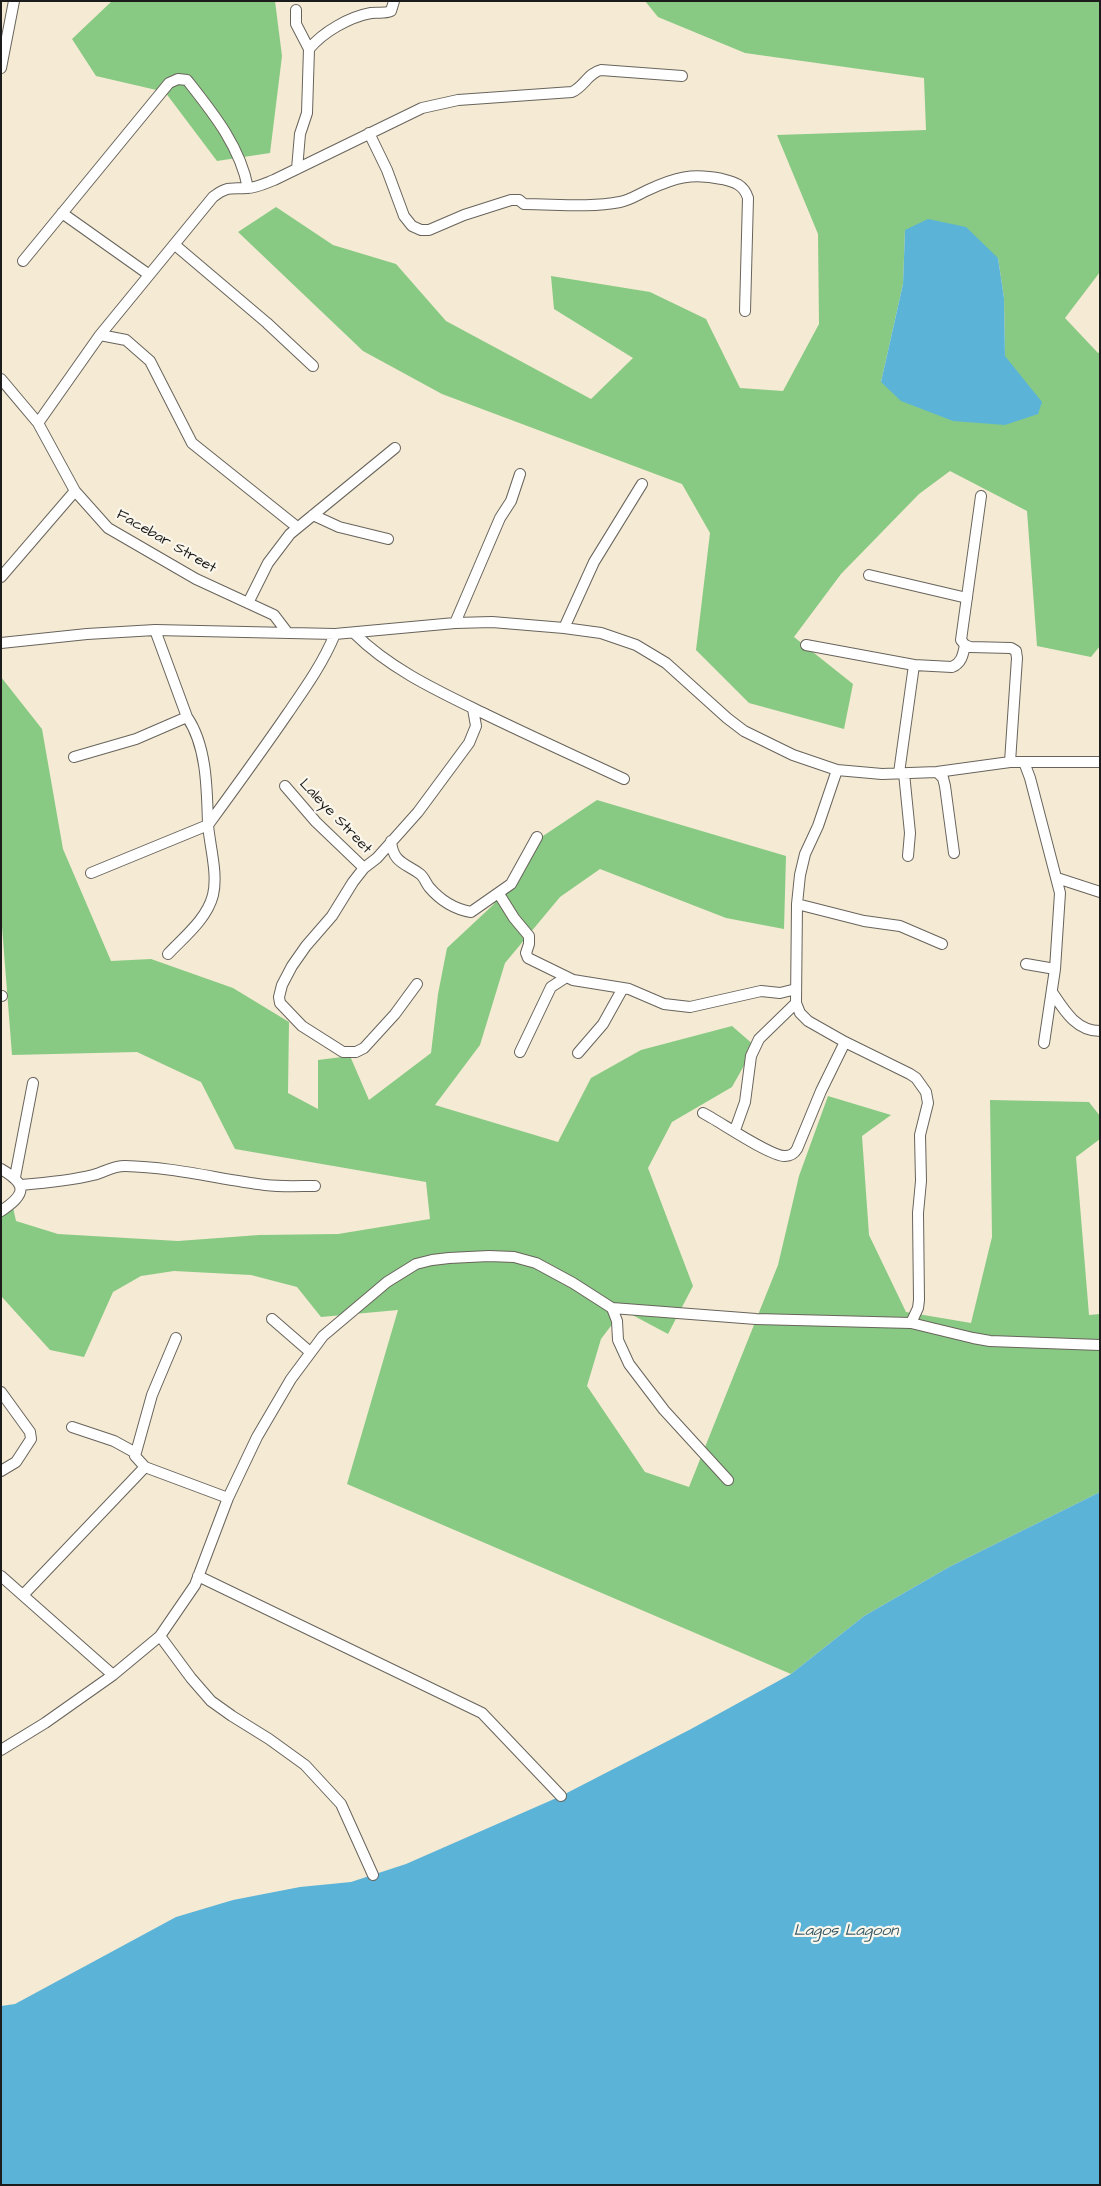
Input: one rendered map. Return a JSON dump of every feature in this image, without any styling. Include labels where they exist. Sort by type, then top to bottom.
[{"type":"street","points":[[309,49],[314,42],[341,25],[372,13],[391,11],[394,1]]},
{"type":"street","points":[[1,68],[12,2]]},
{"type":"street","points":[[296,10],[296,24],[309,49],[308,113],[300,134],[297,169]]},
{"type":"street","points":[[38,423],[100,334],[148,274],[221,191],[228,188],[248,188],[274,180],[422,108],[458,100],[572,92],[580,89],[594,72],[601,70],[682,76]]},
{"type":"street","points":[[23,261],[169,83],[178,79],[187,80],[228,136],[240,157],[248,188]]},
{"type":"street","points":[[369,133],[387,170],[404,216],[412,226],[420,230],[428,230],[464,215],[511,200],[518,200],[524,204],[595,206],[626,200],[654,187],[686,176],[701,175],[740,184],[746,190],[748,198],[745,311]]},
{"type":"street","points":[[62,213],[148,274]]},
{"type":"street","points":[[175,245],[267,322],[313,366]]},
{"type":"street","points":[[100,334],[126,340],[150,361],[192,443],[297,528]]},
{"type":"street","name":"Facebar Street","points":[[1,379],[38,423],[75,491],[108,528],[196,579],[276,617],[287,632]]},
{"type":"street","points":[[248,603],[268,562],[297,528],[395,448]]},
{"type":"street","points":[[455,623],[500,518],[511,501],[520,474]]},
{"type":"street","points":[[564,628],[594,562],[642,484]]},
{"type":"street","points":[[1,577],[75,491]]},
{"type":"street","points":[[981,496],[961,640],[970,647],[1012,648],[1016,651],[1018,658],[1010,762]]},
{"type":"street","points":[[313,515],[339,527],[388,539]]},
{"type":"street","points":[[869,575],[967,598]]},
{"type":"street","points":[[1,643],[88,634],[155,630],[335,634],[455,623],[492,622],[564,628],[601,633],[636,644],[666,664],[744,731],[793,755],[837,770],[902,773],[936,772],[1010,762],[1100,762]]},
{"type":"street","points":[[155,630],[187,717],[193,726],[199,742],[206,787],[215,885],[213,897],[208,908],[197,923],[168,954]]},
{"type":"street","points":[[354,633],[370,647],[422,683],[624,779]]},
{"type":"street","points":[[91,873],[208,825],[267,746],[311,680],[326,655],[335,634]]},
{"type":"street","points":[[806,645],[914,665],[952,667],[961,660],[965,645]]},
{"type":"street","points":[[908,856],[910,833],[902,773],[914,665]]},
{"type":"street","points":[[417,984],[395,1014],[364,1048],[356,1052],[343,1052],[302,1026],[280,1003],[279,991],[292,966],[306,946],[332,916],[364,868],[377,858],[425,804],[469,743],[476,726],[473,708]]},
{"type":"street","points":[[74,757],[136,738],[187,717]]},
{"type":"street","points":[[1024,762],[1060,893],[1055,970],[1044,1043]]},
{"type":"street","points":[[837,770],[818,826],[805,854],[800,875],[797,904],[796,1003],[800,1013],[808,1021],[845,1042],[910,1074],[916,1078],[926,1092],[928,1103],[920,1135],[922,1169],[918,1213],[919,1300],[918,1308],[911,1323]]},
{"type":"street","points":[[936,772],[943,778],[945,786],[954,853]]},
{"type":"street","name":"Laleye Street","points":[[284,786],[316,822],[364,868]]},
{"type":"street","points":[[391,841],[395,856],[406,868],[421,876],[430,888],[451,906],[471,912],[500,894],[515,879],[538,837]]},
{"type":"street","points":[[1057,878],[1100,892]]},
{"type":"street","points":[[500,894],[514,918],[528,936],[529,944],[526,953],[528,958],[565,978],[586,984],[623,988],[664,1004],[679,1007],[690,1007],[762,991],[780,993],[796,989]]},
{"type":"street","points":[[797,904],[864,921],[900,926],[942,944]]},
{"type":"street","points":[[1026,964],[1055,970]]},
{"type":"street","points":[[520,1052],[551,987],[565,978]]},
{"type":"street","points":[[578,1053],[603,1024],[623,988]]},
{"type":"street","points":[[1052,992],[1064,1010],[1082,1029],[1100,1031]]},
{"type":"street","points":[[735,1130],[745,1102],[752,1056],[760,1039],[796,1003]]},
{"type":"street","points":[[702,1113],[735,1130],[775,1155],[793,1155],[845,1042]]},
{"type":"street","points":[[1,1211],[15,1202],[21,1192],[18,1181],[33,1083]]},
{"type":"street","points":[[1,1169],[18,1181],[66,1181],[95,1175],[112,1167],[124,1166],[182,1170],[200,1175],[268,1185],[315,1186]]},
{"type":"street","points":[[1,1750],[45,1724],[113,1675],[160,1636],[195,1585],[228,1498],[257,1437],[291,1379],[324,1336],[387,1282],[416,1264],[432,1260],[490,1256],[514,1257],[536,1263],[573,1282],[612,1308],[756,1319],[911,1323],[990,1341],[1100,1345]]},
{"type":"street","points":[[612,1308],[617,1321],[618,1340],[629,1364],[664,1410],[728,1480]]},
{"type":"street","points":[[272,1319],[310,1352]]},
{"type":"street","points":[[134,1452],[152,1395],[176,1338]]},
{"type":"street","points":[[1,1392],[30,1432],[31,1439],[16,1462],[1,1471]]},
{"type":"street","points":[[72,1427],[114,1441],[134,1452],[135,1456],[145,1467],[228,1498]]},
{"type":"street","points":[[24,1594],[145,1467]]},
{"type":"street","points":[[1,1576],[24,1594],[113,1675]]},
{"type":"street","points":[[198,1576],[482,1713],[561,1796]]},
{"type":"street","points":[[160,1636],[191,1678],[211,1701],[305,1765],[341,1804],[373,1875]]},
{"type":"green space","points":[[112,1],[275,1],[282,56],[270,153],[217,161],[165,92],[96,76],[72,39]]},
{"type":"green space","points":[[645,1],[1100,1],[1100,272],[1065,318],[1098,353],[1100,352],[1100,646],[1091,657],[1037,646],[1027,511],[950,471],[919,494],[841,574],[794,637],[853,684],[844,729],[749,703],[696,650],[710,533],[682,484],[442,394],[363,351],[238,232],[276,207],[333,245],[396,264],[446,321],[591,399],[633,358],[554,309],[551,276],[650,292],[706,319],[740,388],[783,391],[819,324],[818,234],[777,135],[926,130],[924,78],[745,53],[658,17]],"holes":[[[905,230],[998,258],[1004,298],[1005,356],[881,382],[903,284]]]},
{"type":"green space","points":[[1,677],[42,729],[63,849],[111,961],[151,959],[233,988],[289,1022],[288,1093],[318,1109],[318,1060],[350,1056],[369,1100],[431,1053],[438,994],[447,948],[493,905],[543,836],[597,800],[786,856],[784,929],[726,918],[600,869],[560,897],[505,963],[480,1045],[435,1105],[558,1142],[591,1078],[641,1050],[732,1026],[755,1046],[732,1087],[672,1122],[648,1168],[693,1286],[668,1334],[623,1310],[601,1339],[587,1386],[645,1472],[689,1487],[778,1265],[799,1176],[828,1096],[891,1115],[862,1136],[869,1235],[906,1312],[971,1323],[992,1237],[990,1100],[1089,1102],[1100,1116],[1100,1139],[1076,1157],[1089,1315],[1100,1314],[1100,1492],[949,1567],[864,1616],[791,1674],[347,1484],[398,1310],[321,1317],[297,1287],[251,1275],[174,1271],[141,1276],[113,1292],[84,1357],[50,1350],[1,1296],[1,1210],[12,1203],[16,1221],[58,1234],[178,1241],[259,1235],[338,1234],[430,1219],[426,1182],[235,1149],[201,1082],[137,1052],[12,1055],[1,914]]},
{"type":"water","points":[[928,219],[966,227],[998,258],[1004,298],[1005,356],[1042,402],[1038,414],[1005,425],[953,421],[901,401],[881,382],[903,284],[905,230]]},
{"type":"water","name":"Lagos Lagoon","points":[[1100,1492],[1100,2185],[1,2185],[1,2006],[15,2004],[176,1917],[233,1900],[300,1887],[351,1882],[406,1864],[561,1796],[691,1729],[791,1674],[864,1616],[949,1567]]}]
